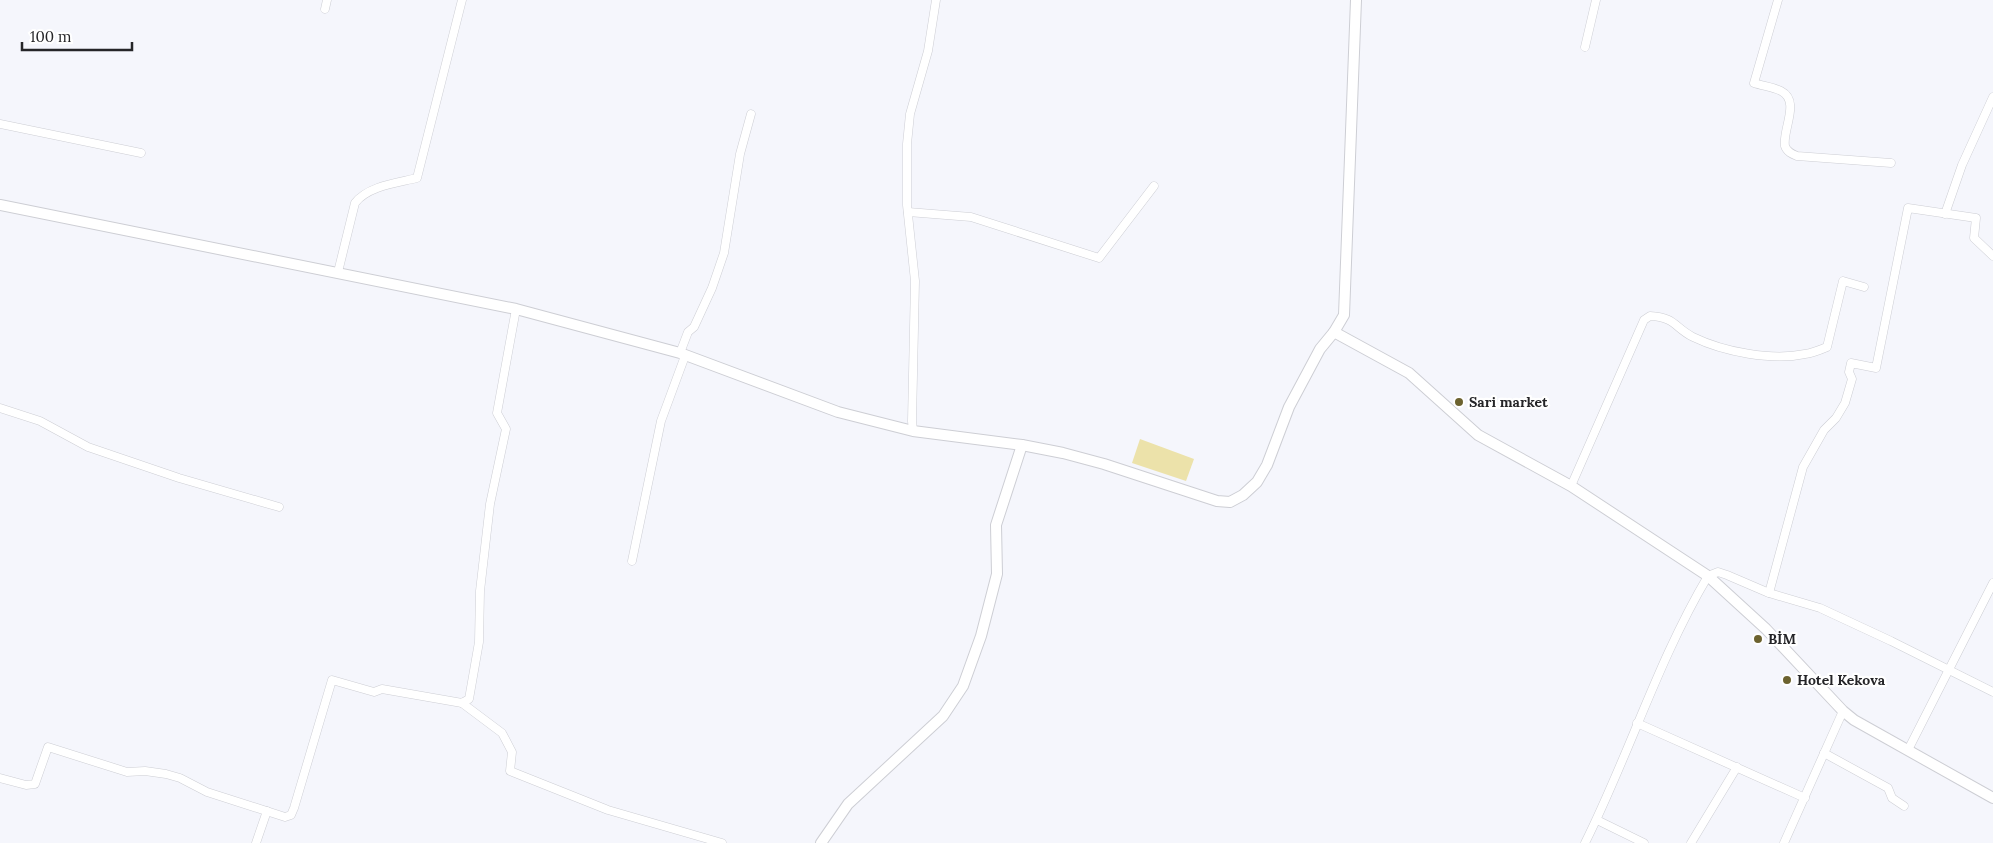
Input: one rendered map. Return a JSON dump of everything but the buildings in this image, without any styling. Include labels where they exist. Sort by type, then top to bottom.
[{"type":"street","points":[[325,9],[326,0]]},
{"type":"street","points":[[338,272],[354,203],[361,195],[417,178],[462,0]]},
{"type":"street","points":[[913,431],[915,282],[908,212],[907,144],[910,114],[928,52],[936,0]]},
{"type":"street","points":[[0,205],[516,309],[683,354],[838,412],[913,431],[1022,445],[1063,453],[1104,464],[1217,501],[1230,502],[1243,495],[1257,482],[1267,465],[1289,408],[1320,349],[1344,316],[1356,0]]},
{"type":"street","points":[[1585,46],[1596,0]]},
{"type":"street","points":[[1778,0],[1754,83],[1782,91],[1787,96],[1790,105],[1785,146],[1788,152],[1797,156],[1891,163]]},
{"type":"street","points":[[1945,214],[1962,166],[1993,97]]},
{"type":"street","points":[[632,561],[661,421],[683,354],[688,332],[694,327],[712,288],[724,253],[740,154],[751,114]]},
{"type":"street","points":[[0,124],[141,153]]},
{"type":"street","points":[[908,212],[971,218],[1099,258],[1154,186]]},
{"type":"street","points":[[1769,593],[1803,467],[1824,430],[1836,418],[1845,403],[1852,379],[1849,372],[1851,363],[1876,368],[1908,208],[1976,218],[1974,238],[1993,256]]},
{"type":"street","points":[[1571,486],[1644,320],[1650,316],[1668,318],[1690,336],[1707,344],[1728,350],[1762,356],[1805,355],[1827,347],[1843,281],[1864,287]]},
{"type":"street","points":[[462,703],[468,699],[479,642],[480,591],[490,504],[506,429],[497,413],[516,309]]},
{"type":"street","points":[[1334,332],[1408,373],[1478,435],[1571,486],[1708,576],[1766,629],[1843,711],[1854,720],[1993,798]]},
{"type":"street","points":[[0,408],[40,421],[88,447],[179,478],[279,507]]},
{"type":"street","points":[[821,843],[848,804],[943,716],[963,686],[981,636],[997,574],[996,525],[1022,445]]},
{"type":"street","points":[[1585,843],[1692,602],[1708,576],[1718,572],[1769,593],[1820,608],[1993,692]]},
{"type":"street","points":[[1908,750],[1993,583]]},
{"type":"street","points":[[0,778],[26,785],[35,784],[48,747],[128,772],[145,771],[173,776],[207,792],[285,817],[291,815],[332,680],[374,692],[382,689],[462,703],[502,733],[512,752],[510,771],[608,810],[697,834],[722,843]]},
{"type":"street","points":[[1784,843],[1843,711]]},
{"type":"street","points":[[1637,723],[1805,798]]},
{"type":"street","points":[[1824,753],[1888,788],[1892,798],[1904,806]]},
{"type":"street","points":[[1690,843],[1737,767]]},
{"type":"street","points":[[256,843],[267,812]]},
{"type":"street","points":[[1596,820],[1644,843]]},
{"type":"shaded area","points":[[1140,439],[1194,459],[1186,481],[1132,463]]},
{"type":"place","name":"Sari market","points":[[1459,402]]},
{"type":"place","name":"BİM","points":[[1758,639]]},
{"type":"place","name":"Hotel Kekova","points":[[1787,680]]}]
